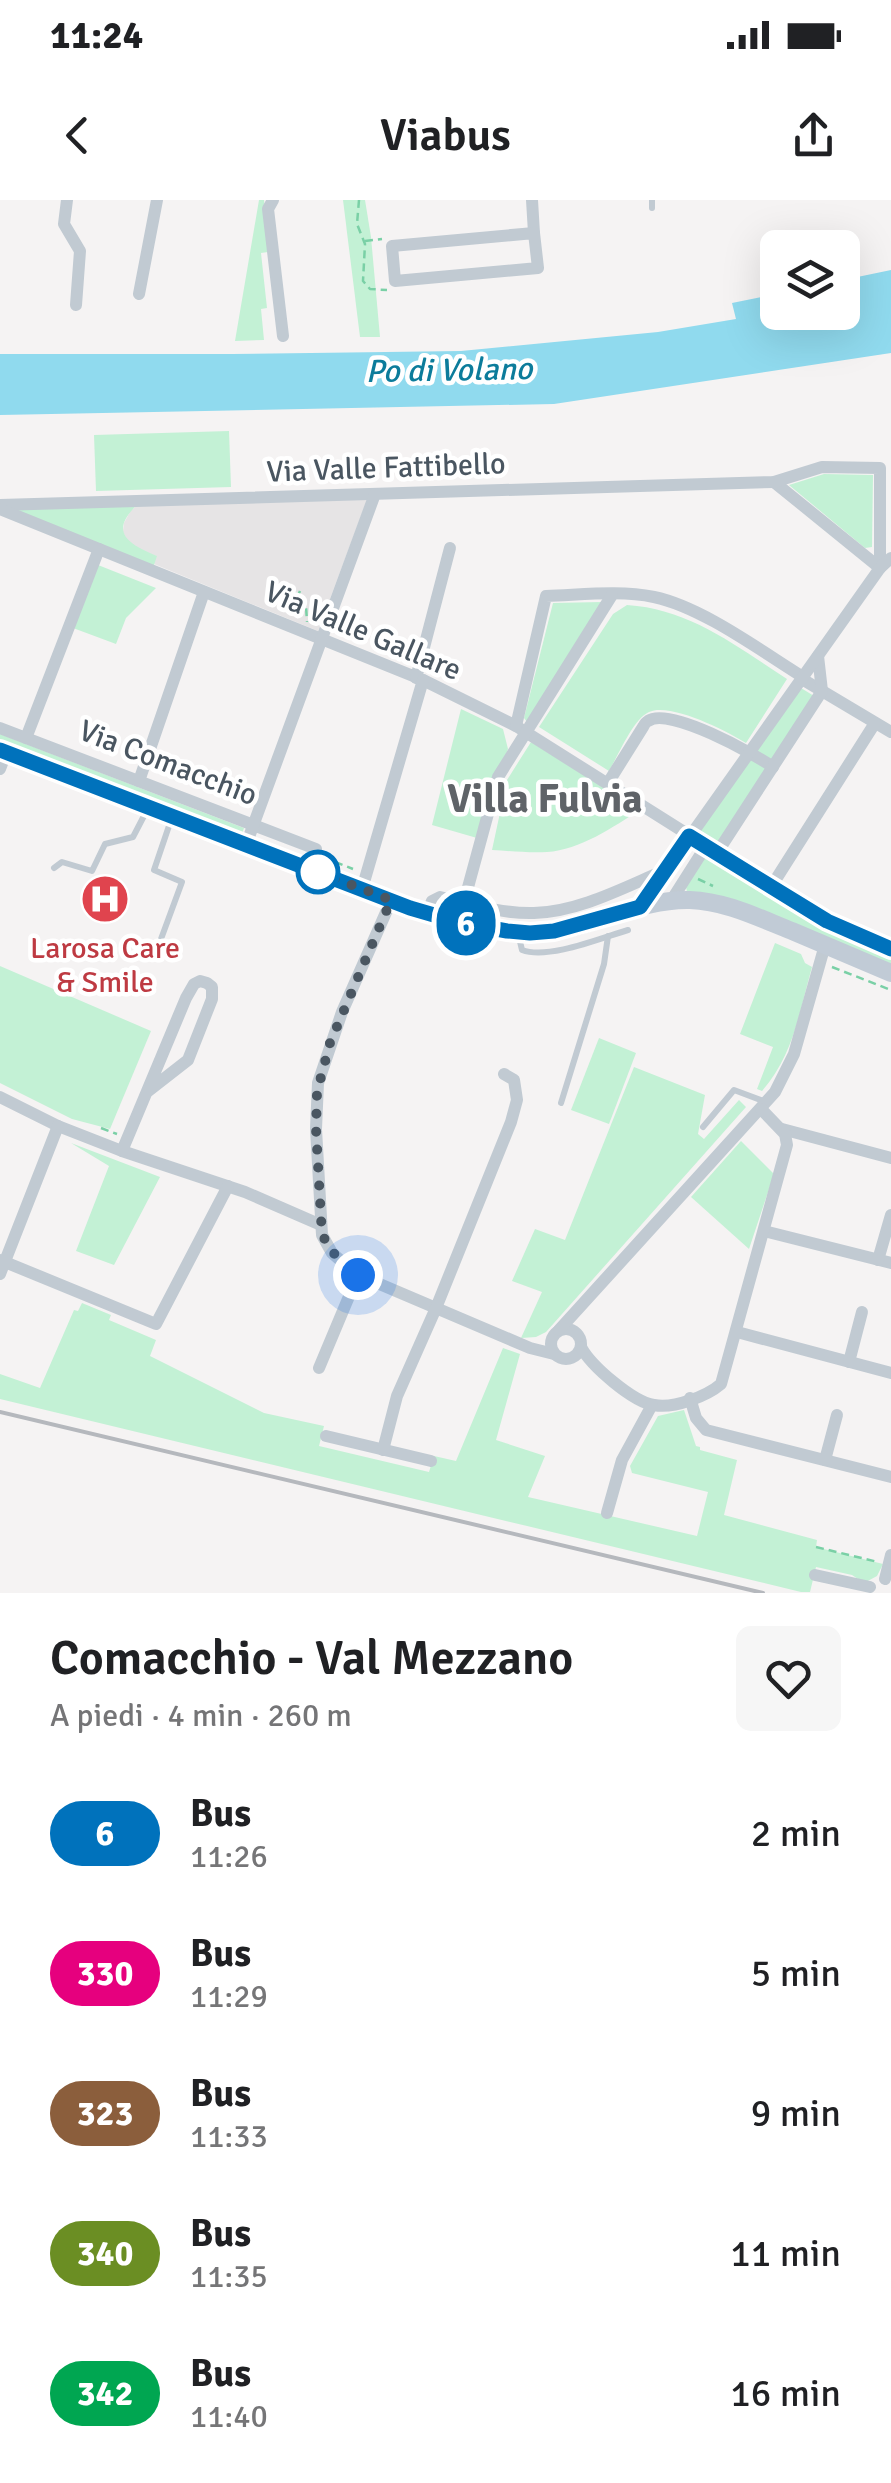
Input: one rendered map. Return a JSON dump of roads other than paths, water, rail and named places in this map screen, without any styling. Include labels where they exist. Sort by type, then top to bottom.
[{"type":"main road","name":"Via Comacchio","points":[[2,758],[364,882],[391,900],[458,922],[542,932],[566,929],[640,907],[701,901],[731,908],[891,973]]},
{"type":"street","points":[[68,200],[64,224],[80,251],[76,305]]},
{"type":"street","points":[[139,294],[156,200]]},
{"type":"street","points":[[273,200],[268,209],[283,336]]},
{"type":"street","points":[[532,200],[538,268],[395,281],[392,246],[534,233]]},
{"type":"street","name":"Via Valle Fattibello","points":[[0,507],[774,482],[822,467],[880,468],[886,563]]},
{"type":"street","points":[[640,907],[886,563],[774,482]]},
{"type":"street","points":[[246,844],[376,494]]},
{"type":"street","name":"Via Valle Gallare","points":[[0,507],[420,679],[522,729],[842,929],[891,949]]},
{"type":"street","points":[[364,882],[420,679],[450,548]]},
{"type":"street","points":[[26,738],[99,549]]},
{"type":"street","points":[[139,781],[204,592]]},
{"type":"street","points":[[464,902],[498,777],[522,729],[612,595]]},
{"type":"street","points":[[522,729],[546,596],[612,595],[652,596],[707,619],[891,732]]},
{"type":"street","points":[[671,901],[773,767],[822,692],[818,656]]},
{"type":"street","points":[[608,784],[647,721],[653,718],[716,734],[773,767]]},
{"type":"street","points":[[772,887],[875,723]]},
{"type":"street","name":"Via Comacchio","points":[[0,728],[318,852]]},
{"type":"street","points":[[427,914],[440,897],[522,913],[548,912],[596,898],[665,870]]},
{"type":"street","points":[[391,900],[342,1012],[321,1072],[316,1104],[322,1235],[328,1248],[358,1275],[522,1345],[595,1367],[652,1405],[670,1405],[712,1391],[721,1384],[737,1332],[786,1145],[787,1139],[764,1105]]},
{"type":"street","points":[[584,1303],[580,1341],[574,1356],[561,1357],[550,1348],[555,1334],[764,1105],[786,1075],[825,945]]},
{"type":"street","points":[[122,1151],[179,1016],[194,984],[207,983],[213,993],[188,1060],[147,1092]]},
{"type":"street","points":[[179,1016],[202,1026]]},
{"type":"street","points":[[383,1450],[397,1396],[515,1110],[516,1084],[504,1074]]},
{"type":"street","points":[[0,1097],[58,1126],[228,1186],[320,1225]]},
{"type":"street","points":[[58,1126],[2,1265],[156,1324],[228,1186]]},
{"type":"street","points":[[782,1130],[891,1158]]},
{"type":"street","points":[[764,1231],[885,1261],[890,1215]]},
{"type":"street","points":[[319,1368],[358,1275]]},
{"type":"street","points":[[849,1362],[862,1312]]},
{"type":"street","points":[[522,1345],[538,1344],[570,1329],[595,1367]]},
{"type":"street","points":[[737,1332],[891,1373]]},
{"type":"street","points":[[690,1398],[696,1418],[706,1430],[891,1477]]},
{"type":"street","points":[[606,1514],[622,1460],[652,1405]]},
{"type":"street","points":[[825,1460],[837,1415]]},
{"type":"street","points":[[326,1436],[431,1461]]},
{"type":"street","points":[[814,1574],[870,1590],[889,1571]]},
{"type":"lane","points":[[54,868],[62,862],[92,871],[105,844],[132,837],[148,807]]},
{"type":"lane","points":[[161,939],[182,882],[154,870],[172,816]]},
{"type":"lane","name":"Via Comacchio","points":[[518,932],[522,950],[528,953],[565,948],[628,930]]},
{"type":"lane","points":[[561,1103],[604,964],[608,936]]},
{"type":"lane","points":[[703,1127],[734,1090],[764,1105]]},
{"type":"water","name":"Po di Volano","points":[[891,270],[891,353],[554,404],[0,415],[0,354],[461,351],[658,332],[736,319],[732,303],[760,297],[760,330],[860,330],[860,276]]},
{"type":"railway","points":[[0,1412],[763,1593]]},
{"type":"place","name":"Larosa Care & Smile","points":[[105,899]]},
{"type":"district","name":"Villa Fulvia","points":[[545,799]]}]
